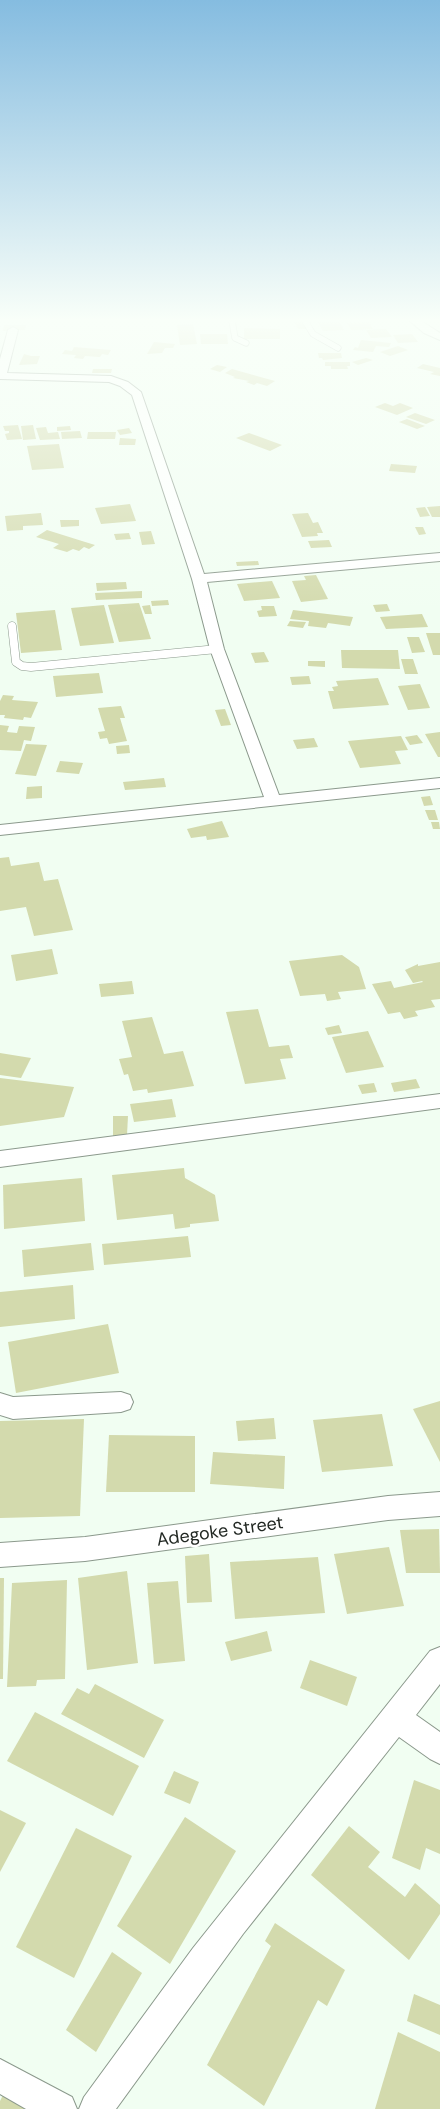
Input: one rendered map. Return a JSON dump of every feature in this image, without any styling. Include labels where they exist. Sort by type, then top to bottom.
[{"type":"street","points":[[146,419],[199,579],[218,649],[273,800]]},
{"type":"street","points":[[199,579],[440,557]]},
{"type":"street","points":[[0,830],[440,783]]},
{"type":"street","points":[[0,1159],[440,1101]]},
{"type":"street","points":[[0,1404],[13,1408],[121,1402]]},
{"type":"street","name":"Adegoke Street","points":[[0,1555],[85,1549],[388,1508],[440,1504]]},
{"type":"street","points":[[96,2109],[150,2032],[305,1831],[397,1719],[440,1661]]},
{"type":"street","points":[[397,1719],[440,1749]]},
{"type":"street","points":[[0,2076],[60,2109]]},
{"type":"lane","points":[[12,626],[16,662],[22,666],[31,667],[218,649]]},
{"type":"building","points":[[408,419],[425,426],[417,429],[399,422]]},
{"type":"building","points":[[413,419],[435,420],[426,424]]},
{"type":"building","points":[[18,425],[22,439],[7,440],[5,434],[9,433],[9,431],[5,431],[3,426]]},
{"type":"building","points":[[33,425],[36,439],[23,440],[21,426]]},
{"type":"building","points":[[70,426],[71,430],[57,431],[57,427]]},
{"type":"building","points":[[46,427],[48,433],[58,432],[60,439],[40,440],[36,428]]},
{"type":"building","points":[[129,428],[132,433],[120,435],[117,430]]},
{"type":"building","points":[[80,431],[82,438],[62,439],[61,432]]},
{"type":"building","points":[[88,432],[116,432],[115,439],[87,439]]},
{"type":"building","points":[[249,433],[282,445],[270,451],[236,438]]},
{"type":"building","points":[[120,438],[136,439],[135,445],[119,445]]},
{"type":"building","points":[[59,444],[64,468],[32,470],[27,446]]},
{"type":"building","points":[[391,464],[417,466],[415,473],[389,471]]},
{"type":"building","points":[[130,504],[136,521],[101,524],[95,508]]},
{"type":"building","points":[[440,506],[440,517],[432,517],[427,507]]},
{"type":"building","points":[[425,507],[430,516],[420,517],[416,508]]},
{"type":"building","points":[[41,513],[43,525],[23,526],[23,530],[7,531],[5,516]]},
{"type":"building","points":[[308,513],[313,523],[318,522],[323,533],[317,533],[318,536],[302,537],[292,514]]},
{"type":"building","points":[[60,520],[79,520],[79,526],[61,527]]},
{"type":"building","points":[[415,527],[423,527],[426,534],[419,535]]},
{"type":"building","points":[[47,530],[95,545],[89,549],[84,547],[79,551],[73,549],[67,552],[53,548],[59,544],[36,537]]},
{"type":"building","points":[[151,531],[155,544],[142,545],[139,532]]},
{"type":"building","points":[[129,533],[131,539],[116,540],[114,534]]},
{"type":"building","points":[[329,540],[332,547],[311,548],[308,541]]},
{"type":"building","points":[[258,561],[259,565],[237,566],[236,562]]},
{"type":"building","points":[[316,575],[328,599],[301,602],[292,581],[306,580],[304,576]]},
{"type":"building","points":[[272,581],[280,598],[244,601],[237,584]]},
{"type":"building","points":[[126,582],[127,589],[97,591],[96,583]]},
{"type":"building","points":[[142,591],[142,598],[96,600],[95,593]]},
{"type":"building","points":[[168,600],[169,605],[152,606],[151,601]]},
{"type":"building","points":[[139,603],[151,639],[119,642],[108,605]]},
{"type":"building","points":[[387,604],[390,611],[376,612],[373,605]]},
{"type":"building","points":[[104,605],[114,643],[80,646],[71,608]]},
{"type":"building","points":[[150,605],[152,614],[145,614],[142,606]]},
{"type":"building","points":[[261,606],[274,606],[277,616],[259,617],[257,611],[262,610]]},
{"type":"building","points":[[55,610],[62,650],[21,653],[16,613]]},
{"type":"building","points":[[293,610],[353,617],[350,626],[328,623],[326,628],[308,626],[309,621],[290,619]]},
{"type":"building","points":[[422,614],[428,627],[386,629],[380,617]]},
{"type":"building","points":[[290,621],[306,622],[303,628],[287,626]]},
{"type":"building","points":[[426,633],[440,633],[440,655],[433,655]]},
{"type":"building","points":[[407,637],[419,637],[425,652],[412,653]]},
{"type":"building","points":[[341,650],[398,650],[400,669],[342,668]]},
{"type":"building","points":[[264,652],[269,662],[255,663],[251,653]]},
{"type":"building","points":[[401,659],[413,659],[418,674],[405,674]]},
{"type":"building","points":[[308,661],[325,661],[325,667],[308,666]]},
{"type":"building","points":[[99,673],[103,693],[56,697],[53,676]]},
{"type":"building","points":[[309,676],[311,684],[292,685],[290,677]]},
{"type":"building","points":[[378,678],[389,705],[333,709],[328,691],[334,691],[332,687],[338,686],[336,681]]},
{"type":"building","points":[[420,684],[430,708],[408,710],[398,686]]},
{"type":"building","points":[[3,695],[14,696],[12,700],[38,702],[31,718],[24,717],[23,720],[4,718],[5,715],[0,715],[0,701]]},
{"type":"building","points":[[121,706],[125,718],[120,718],[127,741],[109,744],[107,738],[100,739],[98,732],[105,731],[98,708]]},
{"type":"building","points":[[225,709],[231,725],[221,726],[215,710]]},
{"type":"building","points":[[0,725],[9,726],[7,732],[17,733],[19,726],[35,727],[31,741],[24,740],[21,751],[0,750]]},
{"type":"building","points":[[440,732],[440,757],[438,757],[425,734]]},
{"type":"building","points":[[417,735],[423,743],[410,745],[405,737]]},
{"type":"building","points":[[401,736],[408,750],[395,751],[401,764],[360,768],[348,741]]},
{"type":"building","points":[[314,738],[318,747],[297,749],[293,740]]},
{"type":"building","points":[[26,744],[47,745],[36,776],[15,774]]},
{"type":"building","points":[[129,745],[130,753],[117,754],[116,746]]},
{"type":"building","points":[[60,761],[83,763],[79,774],[56,772]]},
{"type":"building","points":[[164,778],[166,787],[125,790],[123,782]]},
{"type":"building","points":[[42,786],[42,798],[26,799],[27,787]]},
{"type":"building","points":[[430,796],[433,805],[424,806],[421,797]]},
{"type":"building","points":[[425,810],[435,810],[438,820],[429,820]]},
{"type":"building","points":[[222,821],[229,837],[207,840],[206,836],[191,838],[187,829]]},
{"type":"building","points":[[431,822],[439,822],[440,829],[433,829]]},
{"type":"building","points":[[9,857],[11,866],[39,862],[44,881],[58,879],[73,930],[34,936],[26,907],[0,911],[0,858]]},
{"type":"building","points":[[52,949],[58,974],[16,981],[11,955]]},
{"type":"building","points":[[342,955],[359,967],[366,989],[338,992],[341,999],[327,1001],[325,994],[300,996],[289,961]]},
{"type":"building","points":[[440,962],[440,999],[431,1000],[435,1007],[415,1011],[418,1016],[404,1019],[400,1012],[388,1014],[372,984],[391,981],[394,988],[423,982],[413,983],[405,970],[418,964],[418,966]]},
{"type":"building","points":[[132,981],[134,994],[101,997],[99,984]]},
{"type":"building","points":[[258,1009],[269,1047],[289,1045],[293,1058],[280,1059],[286,1079],[245,1084],[226,1012]]},
{"type":"building","points":[[152,1017],[164,1054],[183,1051],[194,1086],[148,1093],[147,1089],[133,1091],[128,1074],[124,1075],[119,1059],[132,1057],[122,1021]]},
{"type":"building","points":[[339,1025],[342,1033],[328,1035],[325,1028]]},
{"type":"building","points":[[368,1031],[384,1067],[346,1073],[332,1037]]},
{"type":"building","points":[[0,1053],[31,1058],[21,1078],[0,1075]]},
{"type":"building","points":[[0,1078],[74,1087],[64,1117],[0,1126]]},
{"type":"building","points":[[416,1079],[420,1088],[394,1092],[391,1083]]},
{"type":"building","points":[[374,1083],[377,1092],[362,1094],[358,1085]]},
{"type":"building","points":[[172,1099],[176,1117],[134,1122],[130,1104]]},
{"type":"building","points":[[113,1116],[128,1116],[127,1135],[113,1136]]},
{"type":"building","points":[[184,1168],[185,1178],[215,1195],[219,1221],[190,1224],[190,1227],[175,1229],[173,1214],[117,1220],[112,1175]]},
{"type":"building","points":[[82,1178],[85,1221],[4,1229],[3,1185]]},
{"type":"building","points":[[188,1236],[191,1257],[104,1265],[102,1244]]},
{"type":"building","points":[[91,1243],[94,1270],[24,1277],[22,1250]]},
{"type":"building","points":[[73,1285],[75,1319],[0,1327],[0,1292]]},
{"type":"building","points":[[108,1324],[119,1373],[16,1393],[8,1342]]},
{"type":"building","points":[[440,1401],[440,1462],[413,1409]]},
{"type":"building","points":[[382,1414],[393,1466],[322,1472],[313,1420]]},
{"type":"building","points":[[274,1418],[276,1439],[238,1441],[236,1421]]},
{"type":"building","points":[[84,1419],[80,1516],[0,1518],[0,1421]]},
{"type":"building","points":[[109,1435],[195,1436],[195,1492],[106,1492]]},
{"type":"building","points":[[213,1452],[285,1456],[284,1489],[210,1484]]},
{"type":"building","points":[[439,1529],[440,1573],[406,1573],[400,1530]]},
{"type":"building","points":[[389,1547],[404,1606],[347,1614],[334,1554]]},
{"type":"building","points":[[209,1554],[212,1602],[187,1603],[185,1556]]},
{"type":"building","points":[[318,1557],[325,1613],[235,1619],[230,1562]]},
{"type":"building","points":[[127,1571],[138,1663],[87,1670],[78,1578]]},
{"type":"building","points":[[0,1578],[4,1578],[3,1679],[0,1679]]},
{"type":"building","points":[[67,1580],[65,1679],[37,1680],[36,1686],[7,1687],[12,1583]]},
{"type":"building","points":[[178,1581],[185,1661],[154,1664],[147,1583]]},
{"type":"building","points":[[267,1631],[272,1651],[231,1661],[225,1642]]},
{"type":"building","points":[[310,1660],[357,1677],[347,1706],[300,1688]]},
{"type":"building","points":[[95,1684],[164,1720],[144,1758],[61,1714],[77,1688],[89,1694]]},
{"type":"building","points":[[35,1712],[139,1766],[113,1816],[7,1761]]},
{"type":"building","points":[[174,1771],[199,1782],[190,1804],[164,1793]]},
{"type":"building","points":[[414,1780],[440,1790],[440,1854],[426,1848],[420,1870],[392,1858]]},
{"type":"building","points":[[0,1810],[26,1823],[0,1872]]},
{"type":"building","points":[[185,1817],[236,1851],[170,1964],[117,1926]]},
{"type":"building","points":[[349,1826],[380,1852],[368,1867],[405,1897],[415,1883],[440,1905],[440,1914],[409,1960],[311,1875]]},
{"type":"building","points":[[76,1828],[132,1856],[74,1978],[16,1947]]},
{"type":"building","points":[[275,1923],[345,1970],[327,2006],[318,2000],[264,2106],[207,2065],[271,1946],[265,1941]]},
{"type":"building","points":[[112,1952],[142,1973],[96,2052],[66,2030]]},
{"type":"building","points":[[414,1994],[440,2005],[440,2035],[407,2021]]},
{"type":"building","points":[[398,2032],[440,2052],[440,2109],[375,2109]]},
{"type":"building","points":[[5,2091],[34,2109],[0,2109],[0,2101]]}]
